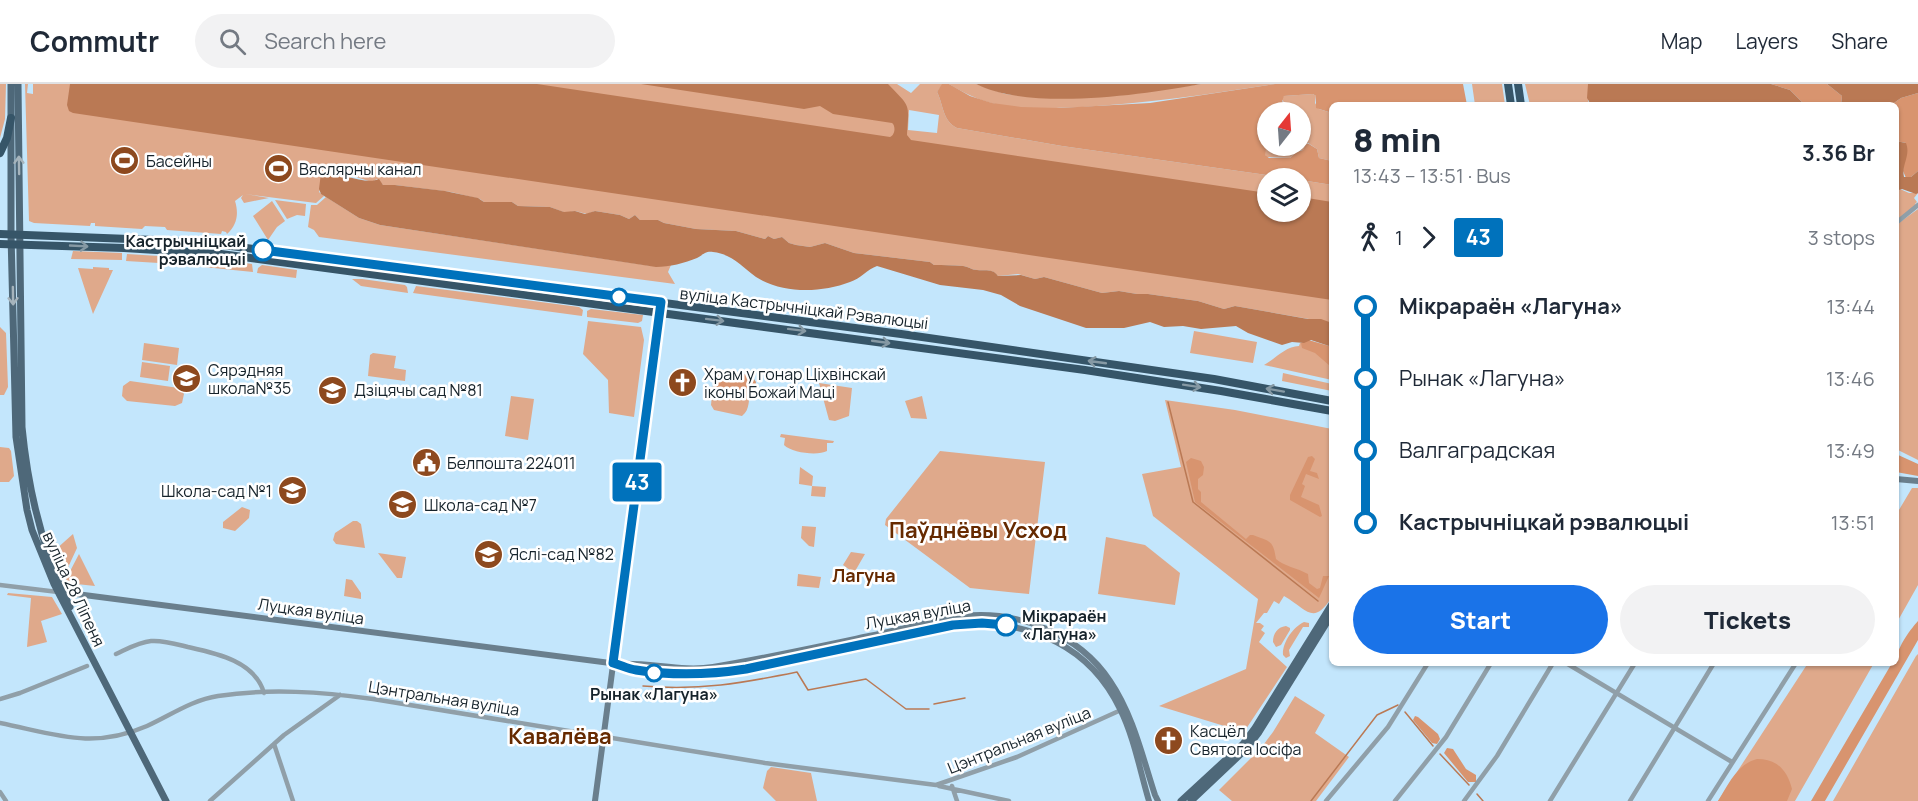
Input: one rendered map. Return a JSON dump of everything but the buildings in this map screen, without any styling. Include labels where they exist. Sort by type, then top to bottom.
[{"type":"highway","points":[[0,153],[7,138],[11,118]]},
{"type":"highway","name":"вуліца Кастрычніцкай Рэвалюцыі","points":[[0,234],[194,242],[292,254],[850,327],[1155,371],[1329,400]]},
{"type":"highway","name":"вуліца Кастрычніцкай Рэвалюцыі","points":[[0,244],[190,251],[307,265],[1134,377],[1329,410]]},
{"type":"highway","points":[[291,263],[292,254]]},
{"type":"highway","points":[[307,265],[308,256]]},
{"type":"highway","points":[[823,334],[825,324]]},
{"type":"highway","points":[[849,337],[850,327]]},
{"type":"highway","points":[[1134,377],[1135,368]]},
{"type":"highway","points":[[1154,380],[1155,371]]},
{"type":"main road","name":"вуліца 28 Ліпеня","points":[[11,84],[16,234],[20,244],[22,427],[28,477],[37,517],[61,592]]},
{"type":"main road","name":"вуліца 28 Ліпеня","points":[[18,84],[16,234],[11,244],[16,437],[20,477],[29,519],[41,555],[168,801]]},
{"type":"main road","points":[[29,519],[37,517]]},
{"type":"main road","points":[[1181,801],[1243,744],[1329,609]]},
{"type":"main road","points":[[1191,801],[1246,749],[1259,732],[1329,619]]},
{"type":"street","points":[[1899,221],[1918,205]]},
{"type":"street","points":[[595,801],[616,664],[661,302]]},
{"type":"street","points":[[1899,479],[1918,481]]},
{"type":"street","name":"Луцкая вуліца","points":[[0,585],[616,664],[633,663],[692,669],[770,660],[953,625],[982,623],[1018,627],[1041,634],[1059,643],[1083,660],[1102,679],[1124,709],[1149,801]]},
{"type":"street","name":"Луцкая вуліца","points":[[770,660],[950,618],[981,616],[1015,619],[1043,627],[1090,657],[1109,679],[1124,709],[1158,801]]},
{"type":"street","points":[[924,625],[925,632]]},
{"type":"street","points":[[116,654],[152,641],[168,642],[227,657],[244,667],[258,680],[264,693]]},
{"type":"street","points":[[0,699],[87,666]]},
{"type":"street","points":[[1326,801],[1388,727],[1426,666]]},
{"type":"street","points":[[1395,801],[1446,737],[1489,666]]},
{"type":"street","points":[[1464,801],[1497,756],[1551,666]]},
{"type":"street","points":[[1571,666],[1732,762]]},
{"type":"street","points":[[1550,801],[1633,666]]},
{"type":"street","points":[[1630,801],[1712,666]]},
{"type":"street","points":[[1708,801],[1794,666]]},
{"type":"street","name":"Цэнтральная вуліца","points":[[0,723],[85,740],[132,731],[208,698],[309,692],[796,767],[936,785],[1017,757],[1124,709]]},
{"type":"street","points":[[210,801],[296,726],[340,695]]},
{"type":"street","points":[[274,744],[293,801]]},
{"type":"street","points":[[953,780],[952,789],[957,801]]},
{"type":"street","points":[[936,785],[1009,801]]},
{"type":"street","points":[[0,792],[6,801]]},
{"type":"shaded area","points":[[0,84],[6,84],[5,119],[0,138]]},
{"type":"shaded area","name":"Вяслярны канал","points":[[25,84],[28,84],[27,93],[33,94],[33,84],[897,84],[911,93],[920,84],[943,84],[937,92],[946,117],[957,128],[1062,146],[1257,174],[1257,222],[1311,222],[1311,182],[1329,185],[1329,322],[1235,306],[1224,309],[1198,301],[1148,294],[1119,291],[1102,293],[1044,277],[1035,279],[1018,274],[998,276],[991,271],[975,270],[965,266],[934,265],[930,262],[854,253],[825,243],[810,247],[796,245],[782,237],[774,239],[768,236],[765,239],[736,231],[696,229],[658,220],[640,220],[635,215],[629,219],[620,215],[595,211],[587,214],[575,211],[566,213],[550,207],[518,206],[512,202],[484,202],[451,192],[383,185],[377,179],[372,182],[327,170],[319,192],[324,196],[316,203],[245,194],[269,198],[244,203],[241,198],[243,195],[235,201],[236,219],[227,234],[222,231],[221,234],[167,230],[165,227],[145,226],[142,229],[95,226],[95,223],[91,223],[90,226],[29,221]],"holes":[[[909,110],[939,115],[937,133],[908,130]]]},
{"type":"shaded area","name":"Вяслярны канал","points":[[70,84],[537,84],[890,137],[894,130],[892,123],[833,114],[820,106],[804,109],[641,84],[888,84],[907,106],[907,135],[911,140],[1257,192],[1257,222],[1311,222],[1311,199],[1329,202],[1329,300],[73,113],[69,111],[67,105]]},
{"type":"shaded area","points":[[942,84],[949,84],[970,96],[992,103],[1021,107],[1059,108],[1150,103],[1275,84],[1463,84],[1466,102],[1329,102],[1329,112],[1316,108],[1316,96],[1313,94],[1284,96],[1283,102],[1257,102],[1257,156],[1290,158],[1292,156],[1311,156],[1311,145],[1317,149],[1319,158],[1329,160],[1329,185],[1311,182],[1311,168],[1257,168],[1257,174],[1062,146],[957,128],[946,117],[937,92]]},
{"type":"shaded area","points":[[949,84],[976,84],[1005,94],[1051,98],[1122,95],[1201,84],[1275,84],[1131,103],[1037,108],[991,103]]},
{"type":"shaded area","points":[[976,84],[1201,84],[1118,96],[1055,99],[1025,97],[999,92]]},
{"type":"shaded area","points":[[1472,84],[1502,84],[1505,102],[1475,102]]},
{"type":"shaded area","points":[[1525,84],[1588,84],[1589,102],[1529,102]]},
{"type":"shaded area","points":[[1588,84],[1771,84],[1790,90],[1802,102],[1589,102],[1587,98]]},
{"type":"shaded area","points":[[1771,84],[1827,84],[1842,96],[1841,102],[1802,102],[1790,90]]},
{"type":"shaded area","points":[[1827,84],[1918,84],[1918,93],[1895,102],[1841,102],[1842,96]]},
{"type":"shaded area","points":[[1918,93],[1918,171],[1906,178],[1903,171],[1906,143],[1899,142],[1899,102],[1895,102]]},
{"type":"shaded area","points":[[1313,94],[1316,96],[1315,103],[1319,109],[1329,112],[1329,160],[1319,158],[1317,149],[1311,145],[1311,102],[1284,102],[1282,98]]},
{"type":"shaded area","points":[[1899,142],[1906,143],[1907,148],[1904,177],[1911,177],[1918,171],[1918,193],[1899,190]]},
{"type":"shaded area","points":[[1266,156],[1292,156],[1290,158]]},
{"type":"shaded area","points":[[327,170],[361,180],[379,179],[383,185],[445,191],[478,198],[484,202],[512,202],[518,206],[550,207],[564,212],[575,211],[585,214],[595,211],[620,215],[629,219],[635,215],[640,220],[658,220],[696,229],[736,231],[765,239],[768,236],[774,239],[782,237],[789,243],[810,247],[825,243],[854,253],[930,262],[934,265],[965,266],[975,270],[991,271],[998,276],[1021,275],[1035,279],[1044,277],[1102,293],[1119,291],[1148,294],[1198,301],[1224,309],[1235,306],[1308,319],[1321,319],[1329,322],[1329,346],[1311,340],[1282,345],[1248,333],[1236,326],[1201,329],[1183,326],[1164,327],[1150,322],[1124,328],[1086,328],[1020,306],[1001,295],[983,290],[940,285],[877,266],[854,281],[839,286],[802,290],[767,283],[720,253],[706,253],[682,263],[656,267],[380,225],[359,218],[321,194],[319,189],[321,173]]},
{"type":"shaded area","points":[[1899,190],[1918,193],[1914,198],[1917,206],[1899,220]]},
{"type":"shaded area","points":[[326,197],[359,218],[380,225],[652,266],[671,265],[668,272],[675,284],[319,237],[314,230],[308,227],[311,205],[317,205]]},
{"type":"shaded area","points":[[275,200],[306,204],[305,216],[297,215],[287,219]]},
{"type":"shaded area","points":[[272,201],[285,221],[277,227],[268,240],[253,216]]},
{"type":"shaded area","points":[[1918,209],[1918,460],[1899,450],[1899,223]]},
{"type":"shaded area","points":[[73,251],[122,253],[122,260],[71,259]]},
{"type":"shaded area","points":[[127,254],[159,256],[159,263],[126,261]]},
{"type":"shaded area","points":[[164,256],[212,258],[252,264],[253,272],[164,263]]},
{"type":"shaded area","points":[[262,265],[297,270],[296,278],[257,273],[258,268]]},
{"type":"shaded area","points":[[93,267],[113,270],[93,314],[78,268],[93,269]]},
{"type":"shaded area","points":[[352,279],[405,285],[408,293],[361,286]]},
{"type":"shaded area","points":[[416,286],[579,307],[583,310],[582,316],[413,293]]},
{"type":"shaded area","points":[[591,309],[643,315],[642,321],[638,323],[587,317],[587,311]]},
{"type":"shaded area","points":[[588,321],[641,327],[644,340],[634,417],[609,413],[608,380],[583,354]]},
{"type":"shaded area","points":[[0,327],[6,333],[8,387],[4,395],[0,395]]},
{"type":"shaded area","points":[[1194,331],[1257,342],[1253,363],[1190,353]]},
{"type":"shaded area","points":[[1308,340],[1329,346],[1329,379],[1264,365],[1285,350]]},
{"type":"shaded area","points":[[1308,340],[1329,346],[1329,365],[1315,353],[1302,348],[1301,343]]},
{"type":"shaded area","points":[[144,343],[179,348],[177,365],[142,360]]},
{"type":"shaded area","points":[[373,353],[396,356],[394,368],[406,370],[405,381],[368,376],[370,355]]},
{"type":"shaded area","points":[[142,362],[170,366],[168,381],[140,377]]},
{"type":"shaded area","points":[[722,370],[736,376],[746,374],[752,376],[756,382],[755,389],[741,390],[731,396],[719,395],[713,381],[718,372]]},
{"type":"shaded area","points":[[1283,373],[1329,383],[1329,390],[1282,381]]},
{"type":"shaded area","points":[[130,381],[179,388],[184,394],[182,403],[175,406],[127,401],[122,396],[123,386]]},
{"type":"shaded area","points":[[819,383],[852,388],[849,416],[835,421],[829,420]]},
{"type":"shaded area","points":[[713,384],[714,388],[735,395],[741,390],[752,390],[748,407],[742,416],[714,410],[711,405]]},
{"type":"shaded area","points":[[511,396],[534,399],[528,440],[505,436]]},
{"type":"shaded area","points":[[922,396],[927,419],[911,418],[905,401]]},
{"type":"shaded area","points":[[1165,400],[1235,410],[1329,428],[1329,601],[1320,611],[1310,613],[1284,596],[1279,604],[1274,601],[1267,613],[1264,613],[1256,623],[1264,626],[1261,630],[1265,633],[1259,642],[1287,667],[1244,732],[1159,706],[1246,669],[1258,599],[1153,516],[1142,474],[1181,467]]},
{"type":"shaded area","points":[[781,434],[834,441],[827,443],[827,451],[823,453],[805,453],[784,445],[785,438],[780,437]]},
{"type":"shaded area","points":[[0,447],[9,448],[11,451],[14,476],[9,482],[0,482]]},
{"type":"shaded area","points":[[940,451],[1045,462],[1029,594],[970,588],[885,525],[886,519]]},
{"type":"shaded area","points":[[1899,455],[1918,464],[1918,476],[1899,473]]},
{"type":"shaded area","points":[[1312,456],[1315,459],[1310,471],[1317,473],[1319,479],[1306,474],[1301,497],[1319,505],[1322,516],[1320,517],[1290,500],[1290,495],[1308,457]]},
{"type":"shaded area","points":[[1191,458],[1201,461],[1204,467],[1203,475],[1198,479],[1201,502],[1246,539],[1253,535],[1270,542],[1276,559],[1308,574],[1309,583],[1317,589],[1320,588],[1323,576],[1329,576],[1319,598],[1195,502],[1186,462]]},
{"type":"shaded area","points":[[800,467],[813,476],[812,486],[799,484]]},
{"type":"shaded area","points":[[812,486],[826,487],[825,497],[811,496]]},
{"type":"shaded area","points":[[1912,488],[1918,488],[1918,585],[1899,619],[1899,510]]},
{"type":"shaded area","points":[[242,507],[250,510],[249,518],[235,531],[223,528],[223,522]]},
{"type":"shaded area","points":[[353,521],[361,524],[365,548],[336,544],[333,540],[335,533]]},
{"type":"shaded area","points":[[802,526],[816,527],[814,547],[809,546],[801,538]]},
{"type":"shaded area","points":[[73,534],[77,548],[64,576],[55,550]]},
{"type":"shaded area","points":[[1106,537],[1145,545],[1180,573],[1175,605],[1098,594]]},
{"type":"shaded area","points":[[851,552],[865,554],[854,573],[843,565]]},
{"type":"shaded area","points":[[378,553],[406,557],[402,578],[397,578]]},
{"type":"shaded area","points":[[79,554],[95,586],[67,583],[66,579]]},
{"type":"shaded area","points":[[798,574],[821,577],[819,588],[797,586]]},
{"type":"shaded area","points":[[346,579],[352,580],[361,593],[361,599],[344,596]]},
{"type":"shaded area","points":[[8,593],[52,597],[62,614],[41,621],[47,642],[27,647],[31,598],[7,595]]},
{"type":"shaded area","points":[[1918,621],[1918,640],[1825,801],[1811,801],[1890,666],[1899,666],[1899,652],[1907,635]]},
{"type":"shaded area","points":[[1304,622],[1309,623],[1309,627],[1303,627],[1289,650],[1290,656],[1286,658],[1283,650],[1286,641]]},
{"type":"shaded area","points":[[1286,626],[1290,630],[1281,645],[1276,647],[1273,642],[1275,634],[1278,629]]},
{"type":"shaded area","points":[[1918,654],[1918,801],[1833,801],[1916,656]]},
{"type":"shaded area","points":[[1806,666],[1872,666],[1795,801],[1718,801]]},
{"type":"shaded area","points":[[1295,696],[1325,715],[1315,733],[1349,757],[1316,801],[1232,801],[1219,790],[1261,748]]},
{"type":"shaded area","points":[[1415,716],[1438,734],[1440,739],[1437,744],[1432,743],[1413,720]]},
{"type":"shaded area","points":[[1447,748],[1453,749],[1466,769],[1476,775],[1476,782],[1468,782],[1444,753]]},
{"type":"shaded area","points":[[1757,759],[1776,763],[1784,771],[1792,789],[1787,801],[1718,801],[1739,770]]},
{"type":"shaded area","points":[[771,767],[811,773],[817,801],[776,801],[763,788],[767,771]]},
{"type":"waterway","points":[[1168,402],[1193,502],[1318,601]]},
{"type":"waterway","points":[[643,686],[721,685],[797,672],[808,690],[866,679],[906,709],[929,709]]},
{"type":"waterway","points":[[934,704],[965,698]]},
{"type":"waterway","points":[[1311,801],[1377,715],[1398,705]]},
{"type":"waterway","points":[[1405,712],[1433,746]]},
{"type":"waterway","points":[[1440,754],[1469,785]]},
{"type":"waterway","points":[[1477,794],[1483,801]]},
{"type":"bus line","name":"43","points":[[263,250],[661,302],[613,663],[632,670],[662,674],[711,675],[895,639],[953,625],[998,623],[1006,625]]},
{"type":"place","name":"Басейны","points":[[125,161]]},
{"type":"place","name":"Вяслярны канал","points":[[278,169]]},
{"type":"place","name":"Кастрычніцкай рэвалюцыі","points":[[263,250]]},
{"type":"place","name":"Сярэдняя школа№35","points":[[187,379]]},
{"type":"place","name":"Храм у гонар Ціхвінскай іконы Божай Маці","points":[[683,383]]},
{"type":"place","name":"Дзіцячы сад №81","points":[[333,390]]},
{"type":"place","name":"Белпошта 224011","points":[[426,463]]},
{"type":"place","name":"Школа-сад №1","points":[[293,491]]},
{"type":"place","name":"Школа-сад №7","points":[[403,505]]},
{"type":"place","name":"Яслі-сад №82","points":[[488,554]]},
{"type":"place","name":"Мікрараён «Лагуна»","points":[[1006,625]]},
{"type":"place","name":"Рынак «Лагуна»","points":[[654,673]]},
{"type":"place","name":"Касцёл Святога Іосіфа","points":[[1169,740]]},
{"type":"district","name":"Паўднёвы Усход","points":[[978,530]]},
{"type":"district","name":"Лагуна","points":[[864,576]]},
{"type":"district","name":"Кавалёва","points":[[560,736]]}]
